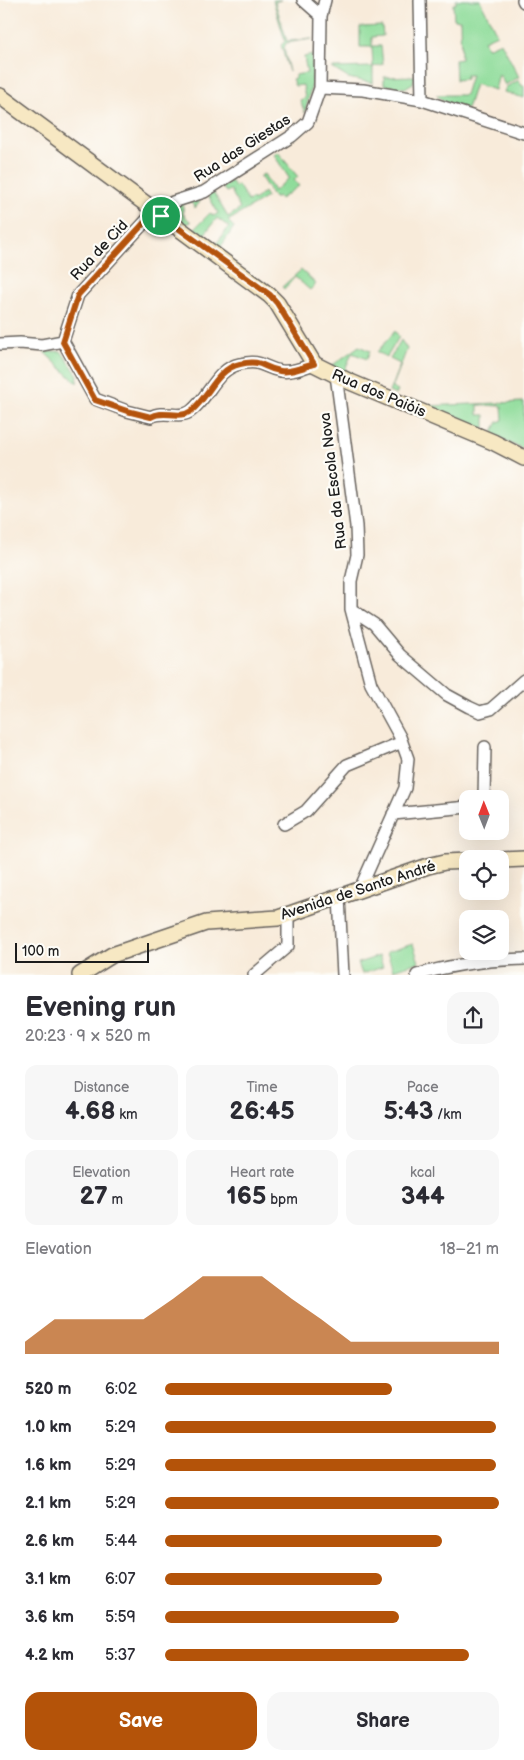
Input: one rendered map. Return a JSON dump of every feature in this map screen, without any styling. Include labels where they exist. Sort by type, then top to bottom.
[{"type":"street","points":[[303,0],[321,16]]},
{"type":"street","name":"Rua das Giestas","points":[[158,214],[173,202],[204,192],[292,136],[308,122],[320,88],[321,16],[325,0]]},
{"type":"street","points":[[420,0],[422,100]]},
{"type":"street","points":[[320,88],[363,90],[422,100],[524,134]]},
{"type":"street","name":"Rua dos Paióis","points":[[0,96],[270,295],[277,303],[314,364],[493,442],[524,458]]},
{"type":"street","name":"Rua de Cid","points":[[63,342],[78,295],[158,214]]},
{"type":"street","points":[[0,344],[42,345],[63,342],[95,400],[151,417],[155,414],[181,415],[190,411],[225,372],[237,364],[259,362],[280,371],[288,371],[314,364]]},
{"type":"street","name":"Rua da Escola Nova","points":[[336,375],[356,526],[357,554],[351,581],[350,609],[371,684],[402,742],[408,759],[405,788],[359,890]]},
{"type":"street","points":[[350,609],[374,624],[400,655],[447,695],[480,712],[490,709],[524,680]]},
{"type":"street","points":[[284,824],[306,811],[347,765],[402,742]]},
{"type":"street","points":[[484,790],[485,747]]},
{"type":"street","points":[[392,814],[459,808]]},
{"type":"street","points":[[509,860],[524,859]]},
{"type":"street","name":"Avenida de Santo André","points":[[80,975],[112,954],[206,923],[278,918],[445,862],[459,861]]},
{"type":"street","points":[[339,897],[343,975]]},
{"type":"street","points":[[254,975],[288,946],[288,915]]},
{"type":"street","points":[[417,975],[449,965],[485,960],[524,959]]},
{"type":"green space","points":[[273,0],[281,0],[275,2],[287,41],[312,39],[286,43],[284,48],[289,72],[281,45],[285,41]]},
{"type":"green space","points":[[456,0],[480,0],[497,34],[484,40],[487,48],[501,42],[519,77],[505,85],[499,74],[495,90],[475,84],[467,109],[446,103],[436,95],[465,95],[471,75],[466,75],[466,79],[456,80],[455,60],[461,59],[460,20],[454,19],[453,4],[456,4]]},
{"type":"green space","points":[[382,26],[383,36],[372,37],[372,46],[381,46],[383,64],[373,67],[372,47],[360,47],[360,27]]},
{"type":"green space","points":[[312,55],[312,84],[305,113],[300,100],[305,98],[303,85],[295,86],[292,79],[295,78],[295,75],[307,73],[304,57]]},
{"type":"green space","points":[[373,67],[373,83],[348,78],[332,68]]},
{"type":"green space","points":[[415,76],[413,83],[405,88],[384,85],[384,77]]},
{"type":"green space","points":[[519,80],[522,86],[524,85],[524,98],[504,92],[506,87]]},
{"type":"green space","points":[[278,152],[298,177],[294,180],[299,186],[280,199],[278,196],[274,198],[260,176],[264,174],[274,191],[289,178],[274,155]]},
{"type":"green space","points":[[231,181],[235,187],[238,185],[248,201],[252,199],[253,201],[264,192],[267,197],[228,221],[234,227],[218,251],[213,248],[229,227],[217,218],[204,235],[198,230],[193,233],[192,231],[210,213],[214,216],[218,213],[208,195],[213,192],[228,217],[240,209],[231,190],[226,192],[222,187]]},
{"type":"green space","points":[[196,200],[200,202],[195,208],[191,202],[186,202],[183,205],[183,214],[191,222],[184,226],[176,218],[177,206],[180,202]]},
{"type":"green space","points":[[301,270],[316,284],[310,290],[295,277],[284,289],[282,287]]},
{"type":"green space","points":[[395,331],[399,337],[387,357],[377,352]]},
{"type":"green space","points":[[401,340],[407,349],[392,388],[398,391],[396,395],[389,392],[400,364],[390,359]]},
{"type":"green space","points":[[359,346],[370,351],[367,359],[352,353],[345,370],[352,373],[351,376],[330,367]]},
{"type":"green space","points":[[61,351],[78,375],[77,383],[44,352]]},
{"type":"green space","points":[[524,402],[524,449],[494,437],[493,431],[498,422],[503,420],[502,406],[478,405],[478,415],[485,415],[485,428],[480,430],[423,406]]},
{"type":"green space","points":[[413,944],[419,962],[393,970],[387,952]]},
{"type":"green space","points":[[379,956],[383,967],[362,974],[358,963]]},
{"type":"route","points":[[155,211],[161,216],[270,295],[277,303],[314,364],[288,371],[280,371],[259,362],[237,364],[215,382],[197,406],[186,414],[181,415],[155,414],[151,417],[95,400],[63,342],[78,295],[155,211]]}]
